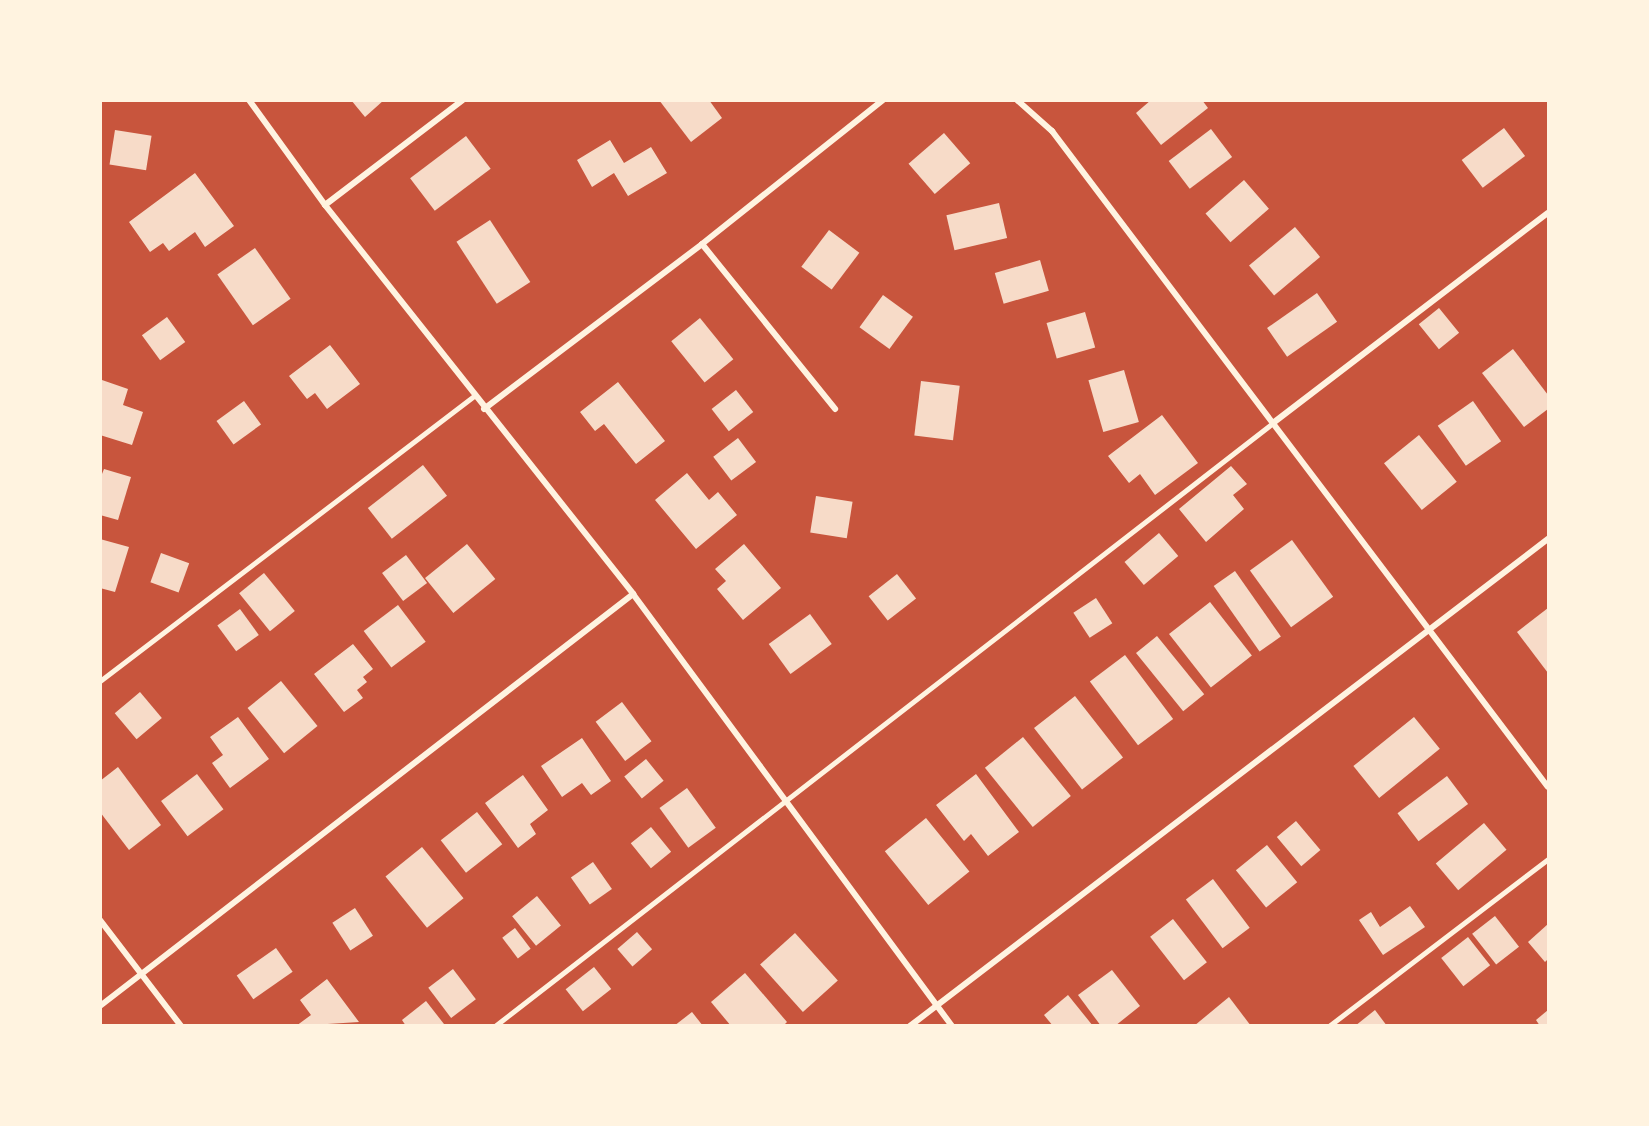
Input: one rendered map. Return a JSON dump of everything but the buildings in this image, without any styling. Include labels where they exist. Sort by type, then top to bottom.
[{"type":"street","points":[[249,100],[325,205],[484,409],[633,594],[952,1026]]},
{"type":"street","points":[[325,205],[463,100]]},
{"type":"street","points":[[484,409],[702,244],[883,100]]},
{"type":"street","points":[[1017,100],[1052,131],[1548,787]]},
{"type":"street","points":[[1273,423],[1548,213]]},
{"type":"street","points":[[702,244],[835,409]]},
{"type":"street","points":[[910,1026],[1548,539]]},
{"type":"street","points":[[100,1006],[633,594]]},
{"type":"street","points":[[100,920],[181,1026]]},
{"type":"lane","points":[[100,681],[474,396]]},
{"type":"lane","points":[[495,1026],[787,802],[1273,423]]},
{"type":"lane","points":[[1329,1026],[1548,859]]}]
